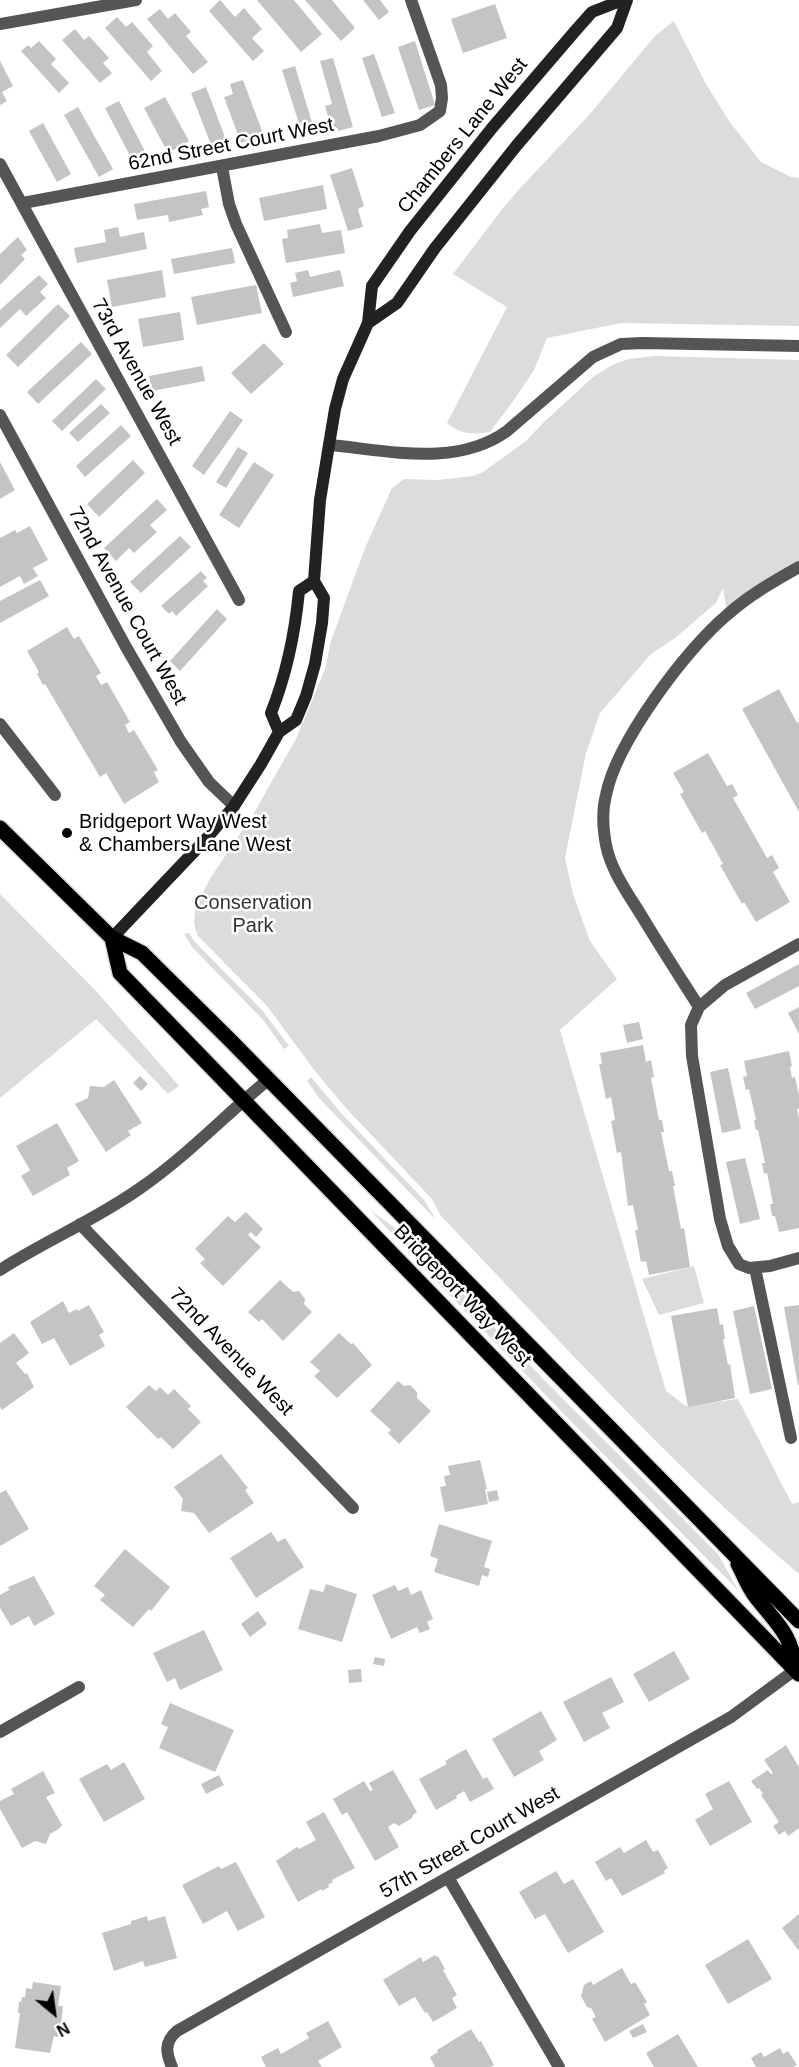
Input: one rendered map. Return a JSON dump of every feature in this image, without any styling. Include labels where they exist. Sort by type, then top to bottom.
[{"type":"main road","name":"Bridgeport Way West","points":[[0,828],[112,938],[141,953],[269,1079],[799,1621]]},
{"type":"main road","name":"Bridgeport Way West","points":[[112,938],[120,973],[798,1672]]},
{"type":"main road","points":[[727,1546],[751,1591],[778,1622],[788,1638],[798,1672]]},
{"type":"street","points":[[0,24],[136,0]]},
{"type":"street","name":"62nd Street Court West","points":[[24,203],[222,167],[398,132],[420,125],[440,111],[442,98],[441,85],[411,0]]},
{"type":"street","name":"Chambers Lane West","points":[[368,323],[397,303],[435,248],[517,145],[617,28],[625,0]]},
{"type":"street","name":"Chambers Lane West","points":[[112,938],[207,838],[234,806],[279,732],[296,720],[306,696],[315,664],[324,598],[314,581],[320,500],[335,409],[343,379],[368,323],[372,286],[410,231],[492,128],[592,12],[625,0]]},
{"type":"street","name":"73rd Avenue West","points":[[0,164],[24,203],[107,361],[239,600]]},
{"type":"street","points":[[222,167],[229,204],[236,224],[286,332]]},
{"type":"street","points":[[329,445],[433,454],[481,446],[507,431],[593,357],[621,344],[642,342],[799,346]]},
{"type":"street","name":"72nd Avenue Court West","points":[[0,415],[126,647],[181,742],[209,782],[234,806]]},
{"type":"street","points":[[699,1007],[620,881],[612,863],[606,847],[604,832],[605,795],[626,744],[687,656],[728,614],[756,593],[799,567]]},
{"type":"street","points":[[279,732],[271,713],[290,657],[299,591],[314,581]]},
{"type":"street","points":[[0,724],[55,795]]},
{"type":"street","points":[[799,944],[725,985],[699,1007],[691,1025],[691,1048],[722,1227],[728,1246],[735,1258],[745,1266],[755,1268],[799,1258]]},
{"type":"street","points":[[0,1270],[138,1190],[174,1163],[269,1079]]},
{"type":"street","name":"72nd Avenue West","points":[[80,1224],[353,1508]]},
{"type":"street","points":[[755,1268],[791,1438]]},
{"type":"street","name":"57th Street Court West","points":[[172,2067],[166,2048],[177,2031],[449,1879],[731,1717],[798,1672]]},
{"type":"street","points":[[2,1727],[79,1687]]},
{"type":"street","points":[[449,1879],[559,2067]]},
{"type":"green space","points":[[674,21],[706,84],[729,121],[761,162],[791,177],[799,178],[799,326],[621,323],[547,338],[534,370],[490,432],[472,433],[457,429],[447,423],[507,307],[453,274],[523,185],[590,114],[655,36]]},
{"type":"green space","name":"Conservation Park","points":[[654,356],[799,360],[799,571],[727,614],[723,588],[716,603],[675,638],[651,654],[600,713],[586,753],[565,858],[573,894],[590,941],[617,979],[560,1030],[666,1391],[686,1406],[738,1399],[792,1504],[799,1502],[799,1574],[751,1532],[660,1445],[441,1216],[432,1199],[345,1107],[315,1071],[267,1006],[198,936],[194,922],[199,900],[211,877],[254,813],[297,737],[325,669],[331,641],[365,548],[392,488],[404,479],[438,480],[473,476],[483,472],[526,441],[593,377],[612,365],[629,359]]},
{"type":"green space","points":[[0,894],[97,992],[179,1086],[168,1094],[96,1019],[0,1098]]},
{"type":"green space","points":[[189,933],[195,942],[262,1010],[289,1046],[284,1049],[263,1020],[192,947],[184,934]]},
{"type":"green space","points":[[311,1077],[341,1113],[424,1200],[436,1220],[319,1098],[307,1081]]},
{"type":"green space","points":[[370,1210],[413,1241],[543,1379],[718,1554],[738,1590],[557,1407]]},
{"type":"green space","points":[[694,1266],[704,1303],[659,1315],[642,1279]]},
{"type":"building","points":[[220,0],[235,17],[244,8],[262,29],[252,38],[264,51],[253,61],[209,11]]},
{"type":"building","points":[[257,0],[294,0],[322,34],[301,52]]},
{"type":"building","points":[[305,0],[332,0],[355,28],[341,41]]},
{"type":"building","points":[[363,0],[380,0],[389,12],[379,20]]},
{"type":"building","points":[[495,4],[507,38],[463,53],[451,19]]},
{"type":"building","points":[[160,9],[168,19],[175,13],[191,32],[186,36],[208,62],[193,74],[147,19]]},
{"type":"building","points":[[117,17],[126,27],[132,22],[153,46],[147,52],[162,71],[151,81],[105,28]]},
{"type":"building","points":[[75,29],[84,40],[89,36],[109,58],[103,63],[112,73],[100,83],[62,40]]},
{"type":"building","points":[[39,41],[56,59],[51,64],[69,83],[59,93],[21,51],[28,45],[31,48]]},
{"type":"building","points":[[415,41],[435,105],[419,110],[398,47]]},
{"type":"building","points":[[374,54],[395,113],[382,117],[362,58]]},
{"type":"building","points":[[333,58],[353,127],[338,131],[338,128],[332,130],[325,106],[332,104],[320,61]]},
{"type":"building","points":[[0,61],[13,86],[2,92],[7,101],[0,105]]},
{"type":"building","points":[[295,66],[314,129],[302,133],[282,70]]},
{"type":"building","points":[[243,80],[265,139],[253,144],[251,139],[241,143],[224,97],[233,94],[230,84]]},
{"type":"building","points":[[206,87],[228,145],[213,150],[191,93]]},
{"type":"building","points":[[165,97],[189,141],[168,153],[144,108]]},
{"type":"building","points":[[119,101],[149,159],[136,167],[105,108]]},
{"type":"building","points":[[78,107],[113,169],[99,177],[64,115]]},
{"type":"building","points":[[43,123],[71,174],[57,182],[29,131]]},
{"type":"building","points":[[352,168],[364,206],[358,209],[363,227],[348,231],[330,175]]},
{"type":"building","points":[[323,185],[327,209],[264,221],[259,198]]},
{"type":"building","points":[[206,191],[209,207],[201,209],[203,215],[169,222],[168,215],[137,220],[134,204]]},
{"type":"building","points":[[320,224],[322,233],[341,230],[345,253],[286,263],[282,239],[288,238],[287,230]]},
{"type":"building","points":[[118,227],[120,237],[144,232],[147,249],[77,263],[74,248],[106,242],[104,230]]},
{"type":"building","points":[[18,237],[27,250],[21,255],[25,259],[0,285],[0,254]]},
{"type":"building","points":[[232,248],[235,263],[174,274],[171,259]]},
{"type":"building","points":[[162,270],[166,297],[112,307],[107,280]]},
{"type":"building","points":[[308,270],[310,277],[340,270],[344,286],[293,297],[290,283],[297,281],[295,273]]},
{"type":"building","points":[[39,275],[48,284],[40,292],[46,298],[26,316],[20,309],[0,328],[0,310]]},
{"type":"building","points":[[256,285],[262,313],[197,325],[191,297]]},
{"type":"building","points":[[58,304],[70,316],[18,367],[6,355]]},
{"type":"building","points":[[180,312],[184,340],[143,347],[138,319]]},
{"type":"building","points":[[81,342],[92,354],[38,404],[27,392]]},
{"type":"building","points":[[264,343],[284,364],[251,394],[231,373]]},
{"type":"building","points":[[202,366],[205,381],[152,391],[149,376]]},
{"type":"building","points":[[96,379],[106,389],[62,431],[52,421]]},
{"type":"building","points":[[101,404],[110,413],[78,442],[69,433]]},
{"type":"building","points":[[230,411],[243,420],[204,475],[192,466]]},
{"type":"building","points":[[121,425],[131,436],[85,477],[76,466]]},
{"type":"building","points":[[238,447],[248,453],[226,488],[216,482]]},
{"type":"building","points":[[133,460],[145,473],[99,517],[87,504]]},
{"type":"building","points":[[0,462],[15,490],[0,499]]},
{"type":"building","points":[[254,462],[274,475],[239,528],[219,515]]},
{"type":"building","points":[[157,499],[167,510],[150,525],[157,532],[134,553],[129,548],[116,561],[104,548]]},
{"type":"building","points":[[30,526],[48,560],[33,568],[38,576],[24,584],[20,576],[0,587],[0,538],[15,530],[17,533]]},
{"type":"building","points":[[180,536],[191,547],[141,593],[130,582]]},
{"type":"building","points":[[201,571],[207,578],[203,581],[208,586],[176,616],[172,611],[169,614],[161,606]]},
{"type":"building","points":[[40,580],[49,596],[0,623],[0,601]]},
{"type":"building","points":[[217,609],[227,619],[180,671],[170,661]]},
{"type":"building","points":[[67,627],[74,639],[79,636],[101,673],[96,676],[101,685],[107,682],[130,722],[125,725],[129,733],[134,730],[158,770],[154,772],[159,782],[124,804],[106,773],[100,777],[45,684],[43,685],[37,674],[39,672],[27,651]]},
{"type":"building","points":[[779,689],[797,723],[799,722],[799,812],[742,709]]},
{"type":"building","points":[[708,753],[727,786],[732,784],[738,795],[733,798],[767,858],[772,855],[779,868],[773,872],[790,902],[756,922],[744,902],[742,904],[720,865],[723,864],[705,831],[702,833],[680,794],[684,792],[673,773]]},
{"type":"building","points":[[799,964],[799,986],[755,1009],[746,993]]},
{"type":"building","points":[[799,1007],[799,1034],[788,1013]]},
{"type":"building","points":[[639,1022],[643,1039],[627,1043],[623,1025]]},
{"type":"building","points":[[643,1045],[646,1062],[651,1060],[654,1077],[651,1078],[659,1120],[662,1120],[664,1132],[661,1132],[669,1171],[672,1171],[681,1229],[684,1228],[690,1267],[649,1275],[646,1261],[641,1262],[633,1205],[628,1206],[621,1152],[617,1153],[611,1121],[615,1120],[611,1097],[606,1099],[599,1064],[602,1064],[600,1053]]},
{"type":"building","points":[[789,1051],[792,1078],[795,1077],[799,1095],[799,1109],[797,1109],[799,1118],[799,1228],[779,1232],[775,1216],[772,1216],[770,1204],[773,1204],[767,1173],[764,1174],[762,1163],[765,1163],[758,1130],[756,1130],[749,1089],[746,1090],[743,1077],[747,1076],[744,1061]]},
{"type":"building","points":[[728,1068],[741,1129],[722,1133],[710,1072]]},
{"type":"building","points":[[140,1076],[148,1084],[141,1091],[133,1083]]},
{"type":"building","points":[[114,1080],[142,1123],[128,1131],[131,1135],[106,1152],[75,1104],[88,1098],[90,1086],[104,1087]]},
{"type":"building","points":[[57,1123],[79,1161],[67,1168],[70,1175],[33,1196],[21,1176],[30,1170],[16,1146]]},
{"type":"building","points":[[745,1158],[760,1219],[740,1224],[726,1162]]},
{"type":"building","points":[[246,1212],[263,1229],[256,1237],[251,1232],[248,1235],[261,1247],[223,1286],[200,1263],[205,1259],[195,1249],[228,1216],[235,1222]]},
{"type":"building","points":[[280,1280],[293,1292],[299,1291],[305,1299],[304,1304],[312,1312],[283,1341],[262,1319],[259,1322],[248,1312]]},
{"type":"building","points":[[63,1301],[69,1313],[89,1305],[104,1332],[99,1335],[105,1346],[70,1366],[54,1338],[42,1344],[30,1322]]},
{"type":"building","points":[[799,1305],[799,1385],[798,1385],[784,1307]]},
{"type":"building","points":[[754,1306],[772,1389],[750,1394],[733,1311]]},
{"type":"building","points":[[717,1308],[720,1325],[723,1324],[725,1339],[723,1339],[728,1365],[730,1364],[735,1398],[688,1407],[671,1316]]},
{"type":"building","points":[[14,1333],[29,1353],[16,1363],[25,1374],[27,1373],[34,1387],[2,1410],[0,1407],[0,1343]]},
{"type":"building","points":[[339,1333],[351,1344],[353,1343],[372,1365],[337,1398],[314,1376],[320,1371],[310,1362]]},
{"type":"building","points":[[398,1381],[404,1386],[410,1385],[417,1392],[417,1398],[431,1411],[399,1444],[388,1433],[391,1430],[370,1411]]},
{"type":"building","points":[[149,1385],[156,1391],[160,1387],[168,1395],[174,1389],[191,1406],[188,1409],[201,1422],[173,1449],[161,1437],[158,1439],[126,1407]]},
{"type":"building","points":[[221,1454],[248,1488],[245,1490],[254,1503],[209,1533],[194,1513],[181,1511],[183,1499],[174,1487]]},
{"type":"building","points":[[480,1460],[488,1504],[445,1512],[440,1487],[446,1486],[444,1476],[450,1475],[448,1466]]},
{"type":"building","points":[[6,1490],[29,1529],[0,1546],[0,1493]]},
{"type":"building","points":[[497,1490],[499,1500],[489,1502],[487,1492]]},
{"type":"building","points":[[439,1524],[492,1541],[484,1567],[490,1569],[488,1577],[482,1575],[479,1586],[434,1572],[438,1559],[430,1556]]},
{"type":"building","points":[[271,1532],[278,1542],[285,1538],[304,1567],[256,1598],[230,1558]]},
{"type":"building","points":[[125,1549],[170,1587],[151,1611],[149,1609],[133,1627],[100,1600],[105,1595],[94,1586]]},
{"type":"building","points":[[34,1576],[55,1614],[34,1626],[29,1616],[11,1626],[0,1608],[0,1595],[9,1590],[8,1587]]},
{"type":"building","points":[[326,1584],[357,1594],[342,1642],[298,1629],[310,1589],[323,1592]]},
{"type":"building","points":[[395,1585],[398,1591],[408,1587],[411,1595],[421,1590],[433,1619],[427,1622],[430,1629],[420,1633],[417,1627],[391,1639],[372,1595]]},
{"type":"building","points":[[258,1611],[267,1624],[250,1637],[241,1624]]},
{"type":"building","points":[[204,1630],[223,1670],[180,1690],[175,1678],[167,1682],[153,1653]]},
{"type":"building","points":[[674,1651],[690,1679],[649,1702],[633,1674]]},
{"type":"building","points":[[375,1657],[385,1659],[384,1666],[373,1664]]},
{"type":"building","points":[[361,1669],[362,1682],[349,1683],[348,1670]]},
{"type":"building","points":[[611,1677],[624,1702],[602,1713],[610,1728],[584,1742],[563,1702]]},
{"type":"building","points":[[170,1703],[234,1730],[215,1772],[159,1748],[168,1727],[161,1724]]},
{"type":"building","points":[[541,1711],[557,1740],[539,1751],[544,1760],[514,1777],[492,1739]]},
{"type":"building","points":[[786,1745],[799,1767],[799,1828],[788,1836],[785,1831],[779,1835],[773,1826],[779,1822],[761,1795],[763,1794],[759,1788],[757,1789],[751,1781],[768,1770],[771,1774],[773,1773],[764,1760]]},
{"type":"building","points":[[466,1749],[483,1779],[487,1777],[494,1789],[470,1802],[464,1791],[456,1796],[457,1798],[436,1810],[419,1779],[447,1764],[445,1761]]},
{"type":"building","points":[[124,1762],[145,1799],[104,1822],[79,1779],[107,1764],[111,1770]]},
{"type":"building","points":[[393,1770],[417,1812],[399,1826],[394,1823],[388,1827],[399,1847],[375,1861],[347,1812],[342,1815],[333,1799],[364,1781],[370,1791],[373,1790],[369,1783]]},
{"type":"building","points":[[43,1771],[55,1793],[46,1797],[62,1825],[50,1834],[46,1844],[35,1841],[22,1848],[0,1809],[0,1801],[14,1794],[11,1789]]},
{"type":"building","points":[[219,1775],[224,1785],[206,1794],[201,1784]]},
{"type":"building","points":[[729,1781],[752,1822],[710,1846],[695,1820],[713,1809],[705,1794]]},
{"type":"building","points":[[324,1812],[355,1868],[332,1880],[329,1887],[298,1902],[276,1861],[297,1847],[299,1849],[316,1840],[306,1822]]},
{"type":"building","points":[[646,1840],[653,1852],[658,1850],[668,1868],[664,1871],[665,1873],[622,1896],[611,1878],[606,1881],[595,1862],[620,1847],[624,1853]]},
{"type":"building","points":[[236,1862],[265,1917],[238,1931],[227,1911],[203,1924],[182,1885],[219,1866],[221,1869]]},
{"type":"building","points":[[556,1871],[564,1884],[573,1879],[604,1932],[568,1953],[545,1914],[535,1919],[519,1892]]},
{"type":"building","points":[[799,1914],[799,1951],[782,1928]]},
{"type":"building","points":[[147,1916],[148,1921],[165,1916],[177,1958],[145,1967],[143,1961],[114,1971],[102,1933],[131,1924],[131,1921]]},
{"type":"building","points":[[748,1939],[772,1979],[728,2004],[705,1965]]},
{"type":"building","points":[[435,1955],[438,1956],[457,1995],[452,1998],[457,2008],[433,2022],[415,1997],[399,2006],[383,1980],[421,1957],[423,1962]]},
{"type":"building","points":[[622,1968],[631,1984],[635,1982],[647,2002],[644,2004],[650,2015],[605,2042],[592,2019],[596,2017],[581,1996],[584,1985],[591,1981],[593,1985]]},
{"type":"building","points":[[33,1982],[61,1986],[58,2006],[63,2006],[61,2025],[58,2037],[54,2036],[50,2053],[15,2048],[20,2013],[18,2013],[19,2002],[22,1997],[25,1997],[26,1988],[32,1989]]},
{"type":"building","points":[[328,2021],[342,2047],[318,2061],[322,2067],[266,2067],[261,2057],[278,2048],[281,2054],[309,2038],[306,2033]]},
{"type":"building","points":[[643,2024],[647,2032],[633,2038],[629,2031]]},
{"type":"building","points":[[471,2029],[479,2042],[481,2041],[494,2065],[491,2067],[435,2067],[430,2057],[438,2052],[437,2050]]},
{"type":"building","points":[[678,2034],[698,2067],[654,2067],[646,2053]]},
{"type":"building","points":[[780,2048],[783,2054],[788,2051],[797,2065],[793,2067],[756,2067],[751,2058],[761,2052],[764,2057]]},
{"type":"place","name":"Bridgeport Way West & Chambers Lane West","points":[[67,833]]}]
